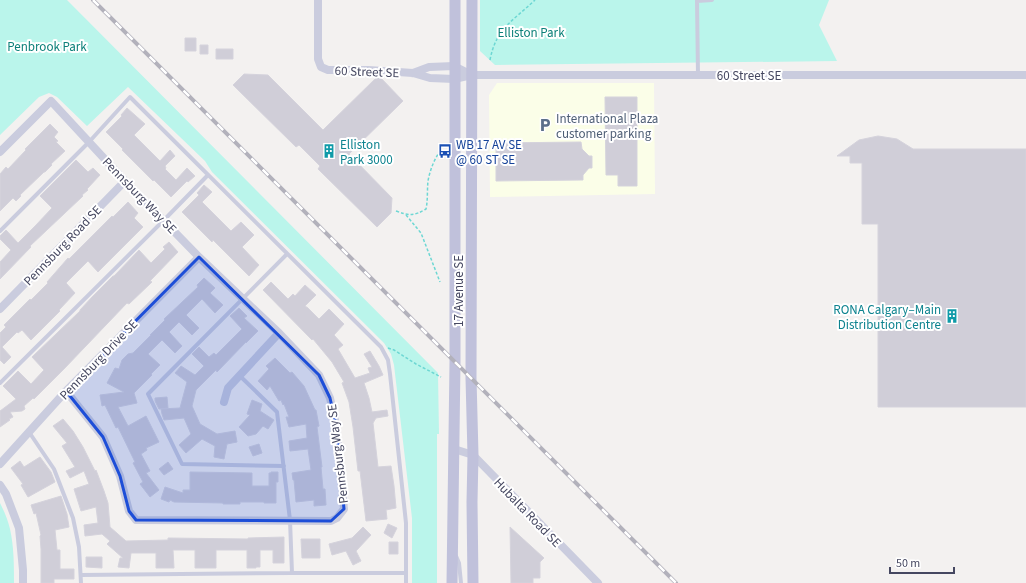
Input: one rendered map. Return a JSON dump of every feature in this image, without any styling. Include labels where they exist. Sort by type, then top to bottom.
[{"type":"main road","name":"17 Avenue SE","points":[[452,583],[455,362],[455,0]]},
{"type":"main road","name":"17 Avenue SE","points":[[470,581],[473,562],[471,378],[472,0]]},
{"type":"street","name":"60 Street SE","points":[[318,0],[318,59],[321,67],[328,70],[368,70],[413,73],[430,78],[454,79],[472,75],[1026,75]]},
{"type":"street","name":"60 Street SE","points":[[413,73],[429,67],[454,66],[472,75]]},
{"type":"street","name":"Pennsburg Way SE","points":[[0,152],[51,101],[125,181],[199,257],[279,333],[319,375],[330,398],[336,425],[344,509],[337,518],[331,521],[136,520],[129,511],[120,476],[103,437],[66,391]]},
{"type":"street","name":"Pennsburg Road SE","points":[[0,309],[125,181]]},
{"type":"street","name":"Pennsburg Drive SE","points":[[0,464],[66,391],[199,257]]},
{"type":"street","points":[[224,402],[228,388],[279,333]]},
{"type":"street","name":"Hubalta Road SE","points":[[454,449],[473,455],[598,583]]},
{"type":"street","points":[[0,485],[6,494],[19,528],[23,583]]},
{"type":"lane","points":[[698,75],[697,1],[712,0]]},
{"type":"lane","points":[[0,231],[89,142],[130,97],[380,346],[388,360],[406,523],[406,583]]},
{"type":"lane","points":[[0,383],[208,175]]},
{"type":"lane","points":[[284,466],[182,464],[148,394],[287,254]]},
{"type":"lane","points":[[240,376],[277,412],[290,520],[292,573]]},
{"type":"lane","points":[[29,432],[54,469],[73,518],[80,547],[81,583]]},
{"type":"lane","points":[[453,546],[458,563],[461,583]]},
{"type":"lane","points":[[81,575],[292,573],[406,574]]},
{"type":"path","points":[[490,60],[495,42],[501,32],[511,20],[535,0]]},
{"type":"path","points":[[396,211],[406,215],[418,214],[426,209],[430,173],[434,160],[440,151]]},
{"type":"path","points":[[406,215],[421,233],[440,282]]},
{"type":"path","points":[[380,346],[394,350],[441,377]]},
{"type":"highlighted area","points":[[199,257],[319,375],[330,398],[336,425],[344,509],[331,521],[136,520],[129,511],[120,476],[103,437],[66,391]]},
{"type":"shaded area","points":[[497,83],[654,83],[655,194],[490,197],[489,95]]},
{"type":"green space","name":"Penbrook Park","points":[[0,0],[67,0],[438,373],[439,434],[437,434],[437,583],[412,583],[412,518],[394,365],[391,354],[384,343],[212,172],[205,161],[128,87],[87,126],[57,97],[49,93],[39,97],[0,135]]},
{"type":"green space","name":"Elliston Park","points":[[480,0],[829,0],[819,25],[837,61],[495,65],[480,51]]},
{"type":"green space","points":[[0,503],[7,519],[11,536],[14,556],[14,583],[0,583]]},
{"type":"building","points":[[185,38],[196,38],[196,51],[185,51]]},
{"type":"building","points":[[200,45],[208,45],[208,54],[200,54]]},
{"type":"building","points":[[216,49],[233,49],[233,59],[216,59]]},
{"type":"building","name":"Elliston Park 3000","points":[[244,74],[268,75],[323,130],[378,76],[403,101],[349,154],[392,198],[391,213],[377,227],[318,169],[320,166],[299,145],[296,147],[233,85]]},
{"type":"building","points":[[605,97],[637,97],[637,186],[618,186],[618,175],[606,175]]},
{"type":"building","points":[[127,108],[145,124],[134,135],[160,161],[170,150],[175,156],[165,166],[165,169],[176,180],[187,168],[195,176],[188,182],[187,181],[171,197],[122,150],[123,149],[106,132],[122,116],[121,115]]},
{"type":"building","points":[[50,124],[58,132],[54,137],[58,141],[56,142],[65,151],[20,195],[21,196],[16,201],[13,198],[0,211],[0,174],[6,167],[8,169],[26,150],[25,149]]},
{"type":"building","name":"RONA Calgary–Main Distribution Centre","points":[[878,136],[897,139],[913,149],[1026,149],[1026,407],[878,407],[878,224],[862,224],[862,163],[850,163],[850,156],[837,156],[859,140]]},
{"type":"building","points":[[581,142],[582,149],[589,156],[592,156],[592,168],[589,168],[583,175],[583,180],[496,181],[496,143]]},
{"type":"building","points":[[76,160],[88,172],[93,168],[100,175],[82,195],[83,196],[30,246],[31,247],[0,279],[0,262],[11,250],[0,239],[0,236],[6,230],[18,243],[36,225],[52,208],[40,196]]},
{"type":"building","points":[[204,185],[212,192],[202,202],[231,231],[241,222],[254,235],[242,247],[259,265],[249,276],[182,212],[199,195],[197,193]]},
{"type":"building","points":[[128,202],[138,213],[134,218],[143,227],[98,272],[88,261],[66,283],[75,293],[59,310],[60,311],[31,340],[22,330],[18,333],[17,332],[2,347],[11,357],[4,364],[0,360],[0,333],[6,327],[4,325],[48,283],[47,282],[68,258],[69,259]]},
{"type":"building","points":[[169,242],[178,252],[150,281],[152,282],[129,304],[127,303],[34,399],[33,398],[24,406],[25,409],[22,411],[10,412],[13,417],[0,427],[0,411],[16,399],[3,386],[18,371],[31,384],[44,370],[32,357],[80,311],[139,250],[151,263],[165,249],[163,247]]},
{"type":"building","points":[[204,278],[215,288],[210,293],[223,305],[215,313],[202,299],[186,315],[199,328],[192,335],[179,322],[169,332],[182,346],[175,353],[162,340],[148,354],[160,365],[134,393],[137,403],[118,407],[128,426],[146,416],[159,442],[146,448],[147,450],[141,454],[150,471],[146,473],[159,490],[150,497],[140,484],[143,482],[133,463],[135,462],[118,427],[116,428],[105,405],[102,406],[100,395],[124,392],[107,383],[115,368],[119,369],[122,360],[128,354],[133,353],[151,335],[165,320],[164,319],[198,287],[197,285]]},
{"type":"building","points":[[271,282],[288,299],[293,294],[295,296],[305,285],[316,295],[305,306],[319,319],[329,309],[344,324],[334,335],[343,345],[338,349],[355,378],[370,373],[368,368],[372,367],[364,354],[370,351],[379,366],[383,375],[364,383],[372,412],[387,410],[388,416],[376,418],[373,423],[378,467],[391,466],[394,486],[396,508],[386,510],[387,519],[366,521],[349,402],[342,383],[344,382],[332,362],[313,339],[312,340],[263,290]]},
{"type":"building","points":[[239,308],[247,316],[244,318],[258,331],[217,372],[216,370],[196,390],[192,406],[200,424],[217,434],[235,431],[237,442],[227,444],[224,459],[214,457],[215,446],[202,439],[186,453],[179,445],[191,434],[184,418],[164,420],[161,409],[180,408],[187,382],[175,373],[181,366],[195,375],[204,366],[192,354],[199,347],[209,357],[214,353],[216,355],[242,329],[230,316]]},
{"type":"building","points":[[275,358],[290,373],[292,372],[304,386],[316,410],[319,426],[317,427],[323,489],[325,489],[326,505],[314,506],[314,500],[296,502],[292,473],[311,470],[308,449],[290,451],[289,441],[307,438],[306,424],[289,427],[286,417],[289,417],[284,404],[283,405],[281,400],[279,401],[270,386],[267,390],[258,381],[269,369],[266,366]]},
{"type":"building","points":[[167,397],[168,408],[159,409],[155,398]]},
{"type":"building","points":[[252,400],[262,404],[260,411],[274,420],[268,429],[263,426],[256,434],[248,436],[239,427],[250,415],[247,414]]},
{"type":"building","points":[[63,419],[73,431],[95,471],[96,470],[108,503],[110,527],[126,541],[168,540],[168,538],[248,539],[284,537],[284,563],[273,563],[273,550],[260,550],[260,567],[247,568],[247,550],[216,550],[216,568],[195,568],[195,550],[173,550],[174,568],[156,568],[156,553],[131,553],[129,568],[118,567],[120,558],[123,558],[107,544],[110,541],[102,534],[85,536],[84,525],[98,523],[96,507],[81,511],[74,489],[89,484],[84,471],[70,478],[66,471],[75,467],[62,446],[67,443],[53,426]]},
{"type":"building","points":[[259,444],[262,453],[253,456],[249,447]]},
{"type":"building","points":[[40,457],[51,472],[55,482],[28,497],[21,485],[23,484],[11,468],[20,461],[24,467]]},
{"type":"building","points":[[168,462],[173,469],[164,475],[159,469]]},
{"type":"building","points":[[190,472],[252,473],[252,486],[269,486],[269,473],[278,472],[278,482],[276,482],[276,503],[240,502],[240,504],[223,504],[174,502],[170,500],[169,502],[161,499],[165,487],[183,493],[183,490],[190,490]]},
{"type":"building","points":[[61,496],[67,514],[69,527],[55,530],[57,550],[60,550],[60,569],[74,569],[74,579],[54,579],[54,583],[41,583],[41,535],[36,513],[34,514],[31,505]]},
{"type":"building","points":[[388,524],[397,528],[392,538],[384,533]]},
{"type":"building","points":[[363,527],[371,535],[356,551],[361,561],[353,565],[346,551],[332,555],[329,544],[352,538]]},
{"type":"building","points":[[510,527],[544,558],[540,562],[540,578],[533,578],[533,583],[511,583]]},
{"type":"building","points":[[301,539],[320,539],[320,558],[302,558]]},
{"type":"building","points":[[389,542],[398,542],[398,554],[389,554]]},
{"type":"building","points":[[86,557],[102,557],[102,568],[86,567]]},
{"type":"railway","points":[[93,0],[676,583]]},
{"type":"place","name":"International Plaza customer parking","points":[[545,125]]},
{"type":"place","name":"Elliston Park 3000","points":[[329,151]]},
{"type":"place","name":"WB 17 AV SE @ 60 ST SE","points":[[445,151]]},
{"type":"place","name":"RONA Calgary–Main Distribution Centre","points":[[952,316]]}]
